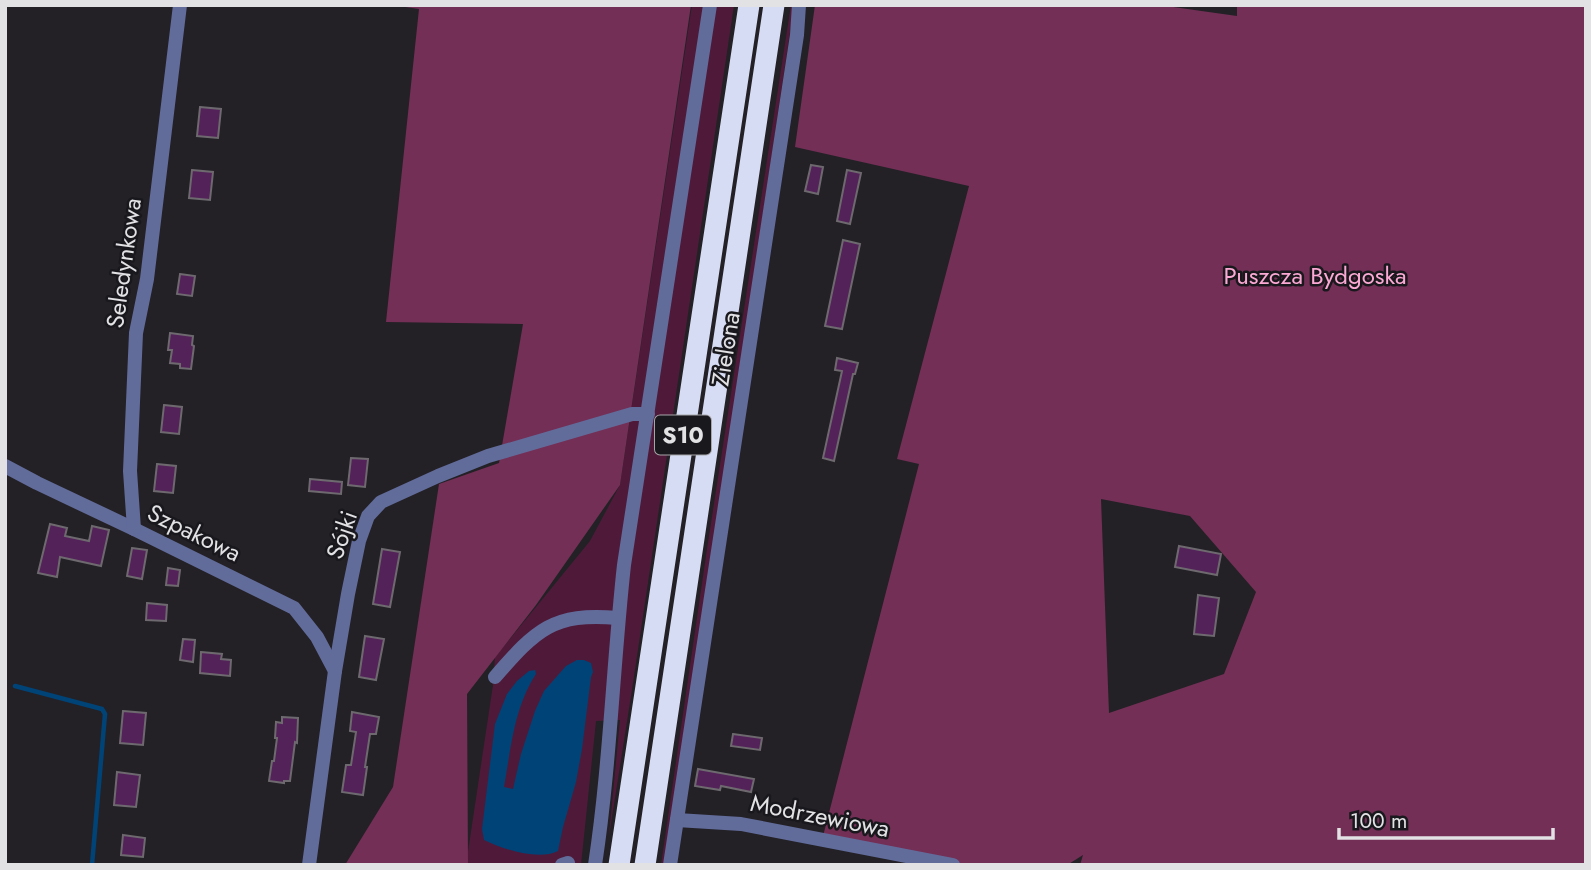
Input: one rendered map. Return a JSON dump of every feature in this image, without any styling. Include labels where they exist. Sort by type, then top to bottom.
[{"type":"highway","name":"S10","points":[[619,865],[749,5]]},
{"type":"highway","name":"S10","points":[[645,865],[774,5]]},
{"type":"street","name":"Seledynkowa","points":[[134,529],[130,471],[136,333],[147,279],[180,5]]},
{"type":"street","points":[[596,865],[624,565],[710,5]]},
{"type":"street","name":"Zielona","points":[[670,865],[797,35],[799,5]]},
{"type":"street","name":"Sójki","points":[[309,865],[335,671],[359,541],[368,516],[381,502],[438,475],[488,456],[632,414],[648,414]]},
{"type":"street","name":"Szpakowa","points":[[5,466],[294,608],[317,637],[335,671]]},
{"type":"street","points":[[495,677],[538,632],[555,623],[572,617],[618,618]]},
{"type":"street","name":"Modrzewiowa","points":[[677,820],[741,824],[953,865]]},
{"type":"shaded area","points":[[692,5],[734,5],[609,836],[620,720],[596,721],[581,865],[466,865],[495,657],[590,541],[620,485]]},
{"type":"shaded area","points":[[791,5],[794,5],[666,865],[661,865],[707,549]]},
{"type":"green space","points":[[392,5],[691,5],[620,485],[536,605],[467,694],[468,865],[345,865],[393,787],[439,484],[499,463],[523,324],[386,322],[419,9]]},
{"type":"green space","name":"Puszcza Bydgoska","points":[[815,5],[1159,5],[1237,16],[1237,5],[1586,5],[1586,865],[1080,865],[1083,855],[1067,865],[953,865],[822,840],[919,464],[897,459],[969,186],[795,147]],"holes":[[[1101,499],[1190,516],[1256,592],[1224,674],[1109,713]]]},
{"type":"water","points":[[577,660],[591,663],[593,672],[576,782],[558,851],[531,854],[510,850],[484,840],[482,829],[495,724],[507,694],[517,681],[529,671],[535,670],[536,674],[518,714],[511,743],[504,787],[513,789],[521,754],[544,691],[566,666]]},
{"type":"building","points":[[200,107],[221,109],[218,138],[197,136]]},
{"type":"building","points":[[811,165],[823,167],[818,194],[805,191]]},
{"type":"building","points":[[192,170],[213,172],[210,200],[189,198]]},
{"type":"building","points":[[847,170],[861,173],[850,224],[837,221]]},
{"type":"building","points":[[843,240],[860,244],[842,329],[825,326]]},
{"type":"building","points":[[180,274],[195,276],[192,296],[177,294]]},
{"type":"building","points":[[170,333],[193,336],[191,369],[170,363]]},
{"type":"building","points":[[837,358],[858,363],[853,374],[834,461],[823,458],[842,371],[835,370]]},
{"type":"building","points":[[164,405],[182,407],[179,434],[161,432]]},
{"type":"building","points":[[351,458],[368,459],[365,487],[348,485]]},
{"type":"building","points":[[157,464],[176,466],[173,493],[154,491]]},
{"type":"building","points":[[310,479],[342,482],[341,494],[309,491]]},
{"type":"building","points":[[50,524],[67,528],[65,536],[89,541],[92,526],[109,530],[101,566],[60,557],[57,577],[38,573]]},
{"type":"building","points":[[1179,546],[1221,554],[1217,575],[1175,567]]},
{"type":"building","points":[[132,548],[147,550],[142,579],[127,576]]},
{"type":"building","points":[[382,549],[400,552],[390,607],[373,604]]},
{"type":"building","points":[[168,568],[180,570],[178,586],[166,585]]},
{"type":"building","points":[[1198,595],[1219,598],[1214,636],[1194,634]]},
{"type":"building","points":[[147,603],[167,605],[166,621],[146,620]]},
{"type":"building","points":[[365,636],[384,639],[376,680],[359,677]]},
{"type":"building","points":[[183,639],[195,640],[193,662],[180,660]]},
{"type":"building","points":[[201,652],[222,654],[221,659],[231,660],[230,676],[200,673]]},
{"type":"building","points":[[123,711],[146,713],[143,745],[120,743]]},
{"type":"building","points":[[352,712],[379,717],[376,734],[370,734],[363,795],[342,792],[346,765],[351,765],[356,732],[350,731]]},
{"type":"building","points":[[282,717],[298,718],[297,743],[295,742],[290,781],[284,783],[269,781],[277,738],[276,722],[282,723]]},
{"type":"building","points":[[733,734],[762,738],[760,750],[731,746]]},
{"type":"building","points":[[698,769],[754,779],[751,792],[721,786],[720,790],[695,786]]},
{"type":"building","points":[[117,772],[140,775],[136,807],[114,805]]},
{"type":"building","points":[[123,835],[145,838],[143,857],[121,855]]},
{"type":"waterway","points":[[15,686],[102,709],[105,714],[92,865]]}]
